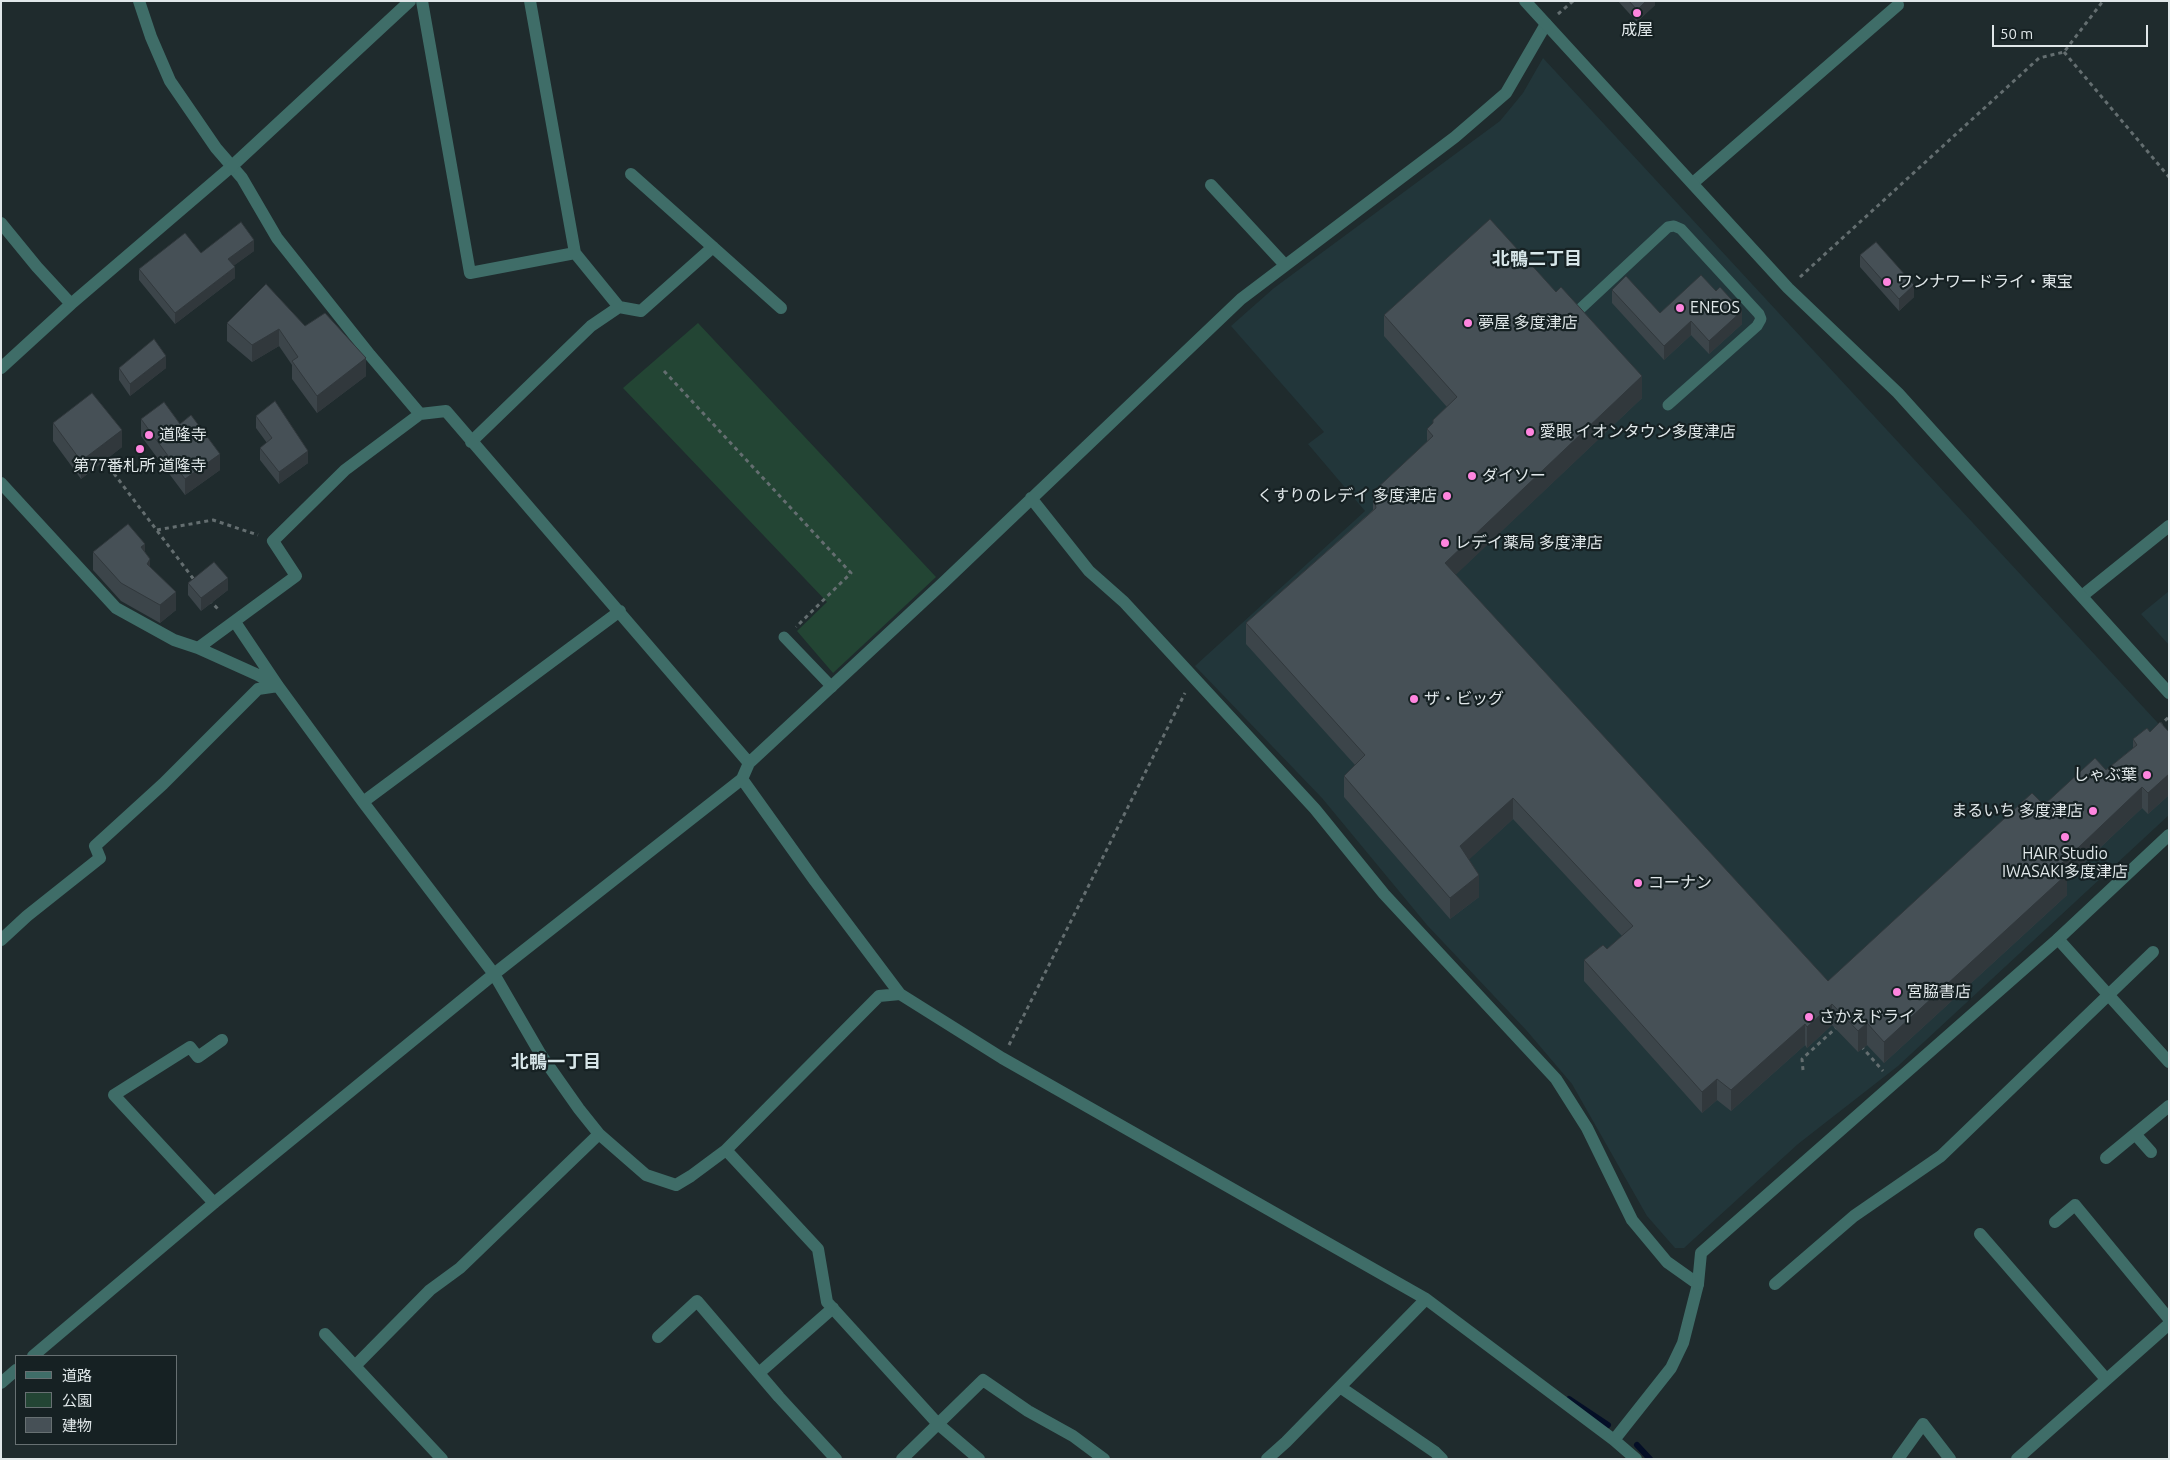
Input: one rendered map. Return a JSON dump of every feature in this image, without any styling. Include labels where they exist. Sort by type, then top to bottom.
[{"type":"street","points":[[139,1],[151,37],[170,81],[231,168],[242,178],[277,238],[370,355],[420,414]]},
{"type":"street","points":[[1,368],[71,304],[231,168],[410,1]]},
{"type":"street","points":[[422,1],[470,273],[575,253]]},
{"type":"street","points":[[530,1],[575,253],[619,307],[641,311],[712,247]]},
{"type":"street","points":[[1525,1],[1788,288],[1898,393],[2169,693]]},
{"type":"street","points":[[1692,183],[1898,5]]},
{"type":"street","points":[[34,1355],[214,1203],[494,974],[742,779],[749,763],[832,687],[1241,298],[1455,137],[1506,93],[1546,24]]},
{"type":"street","points":[[631,174],[781,308]]},
{"type":"street","points":[[1212,185],[1285,265]]},
{"type":"street","points":[[1,223],[37,267],[71,304]]},
{"type":"street","points":[[471,442],[591,326],[619,307]]},
{"type":"street","points":[[198,648],[296,576],[273,542],[345,470],[420,414],[446,411],[749,763]]},
{"type":"street","points":[[1,483],[116,608],[174,640],[198,648],[278,686]]},
{"type":"street","points":[[1031,498],[1089,572],[1124,602],[1193,676],[1315,809],[1384,894],[1556,1079],[1587,1128],[1632,1220],[1668,1262],[1698,1284]]},
{"type":"street","points":[[2082,596],[2169,526]]},
{"type":"street","points":[[363,802],[620,611]]},
{"type":"street","points":[[235,622],[278,686],[363,802],[494,974],[541,1055],[599,1134],[646,1175],[676,1185],[726,1150],[879,996],[900,994]]},
{"type":"street","points":[[1,940],[27,916],[100,858],[95,846],[163,784],[258,689],[278,686]]},
{"type":"street","points":[[742,779],[815,881],[900,994],[1002,1058],[1426,1299],[1614,1440],[1636,1459]]},
{"type":"street","points":[[1614,1440],[1671,1368],[1683,1343],[1698,1284],[1701,1253],[2058,939],[2169,835]]},
{"type":"street","points":[[2058,939],[2169,1062]]},
{"type":"street","points":[[1775,1284],[1854,1216],[1941,1156],[2153,952]]},
{"type":"street","points":[[214,1203],[114,1095],[190,1047],[198,1057],[222,1040]]},
{"type":"street","points":[[2106,1158],[2169,1106]]},
{"type":"street","points":[[355,1366],[430,1290],[460,1268],[599,1134]]},
{"type":"street","points":[[2135,1134],[2151,1152]]},
{"type":"street","points":[[726,1150],[818,1250],[827,1302],[938,1424],[979,1459]]},
{"type":"street","points":[[2055,1222],[2075,1205],[2169,1318]]},
{"type":"street","points":[[1980,1234],[2106,1379]]},
{"type":"street","points":[[1267,1459],[1426,1299]]},
{"type":"street","points":[[658,1337],[697,1301],[836,1459]]},
{"type":"street","points":[[759,1373],[833,1308]]},
{"type":"street","points":[[2017,1459],[2169,1324]]},
{"type":"street","points":[[325,1334],[442,1459]]},
{"type":"street","points":[[1,1383],[15,1371]]},
{"type":"street","points":[[902,1459],[983,1380],[1028,1411],[1072,1436],[1104,1459]]},
{"type":"street","points":[[1340,1387],[1435,1452],[1442,1459]]},
{"type":"street","points":[[1898,1459],[1923,1424],[1950,1459]]},
{"type":"lane","points":[[1579,310],[1668,228],[1674,226],[1681,229],[1759,314],[1761,319],[1757,326],[1668,405]]},
{"type":"lane","points":[[784,637],[832,687]]},
{"type":"path","points":[[1788,288],[2039,58],[2064,52],[2103,1]]},
{"type":"path","points":[[2064,52],[2169,177]]},
{"type":"path","points":[[664,371],[851,573],[784,637]]},
{"type":"path","points":[[109,467],[198,585]]},
{"type":"path","points":[[157,530],[213,520],[273,542]]},
{"type":"path","points":[[204,593],[216,608],[235,622]]},
{"type":"path","points":[[1002,1058],[1193,676]]},
{"type":"path","points":[[2155,730],[2169,717]]},
{"type":"path","points":[[1836,1019],[1846,1030]]},
{"type":"path","points":[[1803,1070],[1802,1059],[1840,1024]]},
{"type":"path","points":[[1858,1044],[1894,1083]]},
{"type":"path","points":[[1802,1048],[1807,1054]]},
{"type":"shaded area","points":[[1543,58],[2169,735],[2169,815],[1898,1066],[1798,1144],[1684,1248],[1675,1248],[1647,1216],[1572,1084],[1527,1031],[1427,925],[1322,798],[1195,666],[1365,511],[1308,444],[1324,432],[1231,326],[1274,288],[1500,121],[1523,93]]},
{"type":"shaded area","points":[[2169,591],[2169,645],[2141,614]]},
{"type":"green space","points":[[698,323],[936,577],[833,673],[797,631],[827,602],[623,388]]},
{"type":"building","points":[[1629,1],[1646,1],[1637,10]]},
{"type":"building","points":[[1490,219],[1556,292],[1561,287],[1642,376],[1445,563],[1828,981],[2032,793],[2044,805],[2095,758],[2106,770],[2137,745],[2133,739],[2147,728],[2150,732],[2160,722],[2169,732],[2169,774],[2148,793],[2142,787],[2059,866],[2067,874],[1884,1042],[1867,1023],[1858,1031],[1832,1004],[1807,1027],[1805,1024],[1731,1090],[1717,1079],[1702,1092],[1584,960],[1603,945],[1607,949],[1633,926],[1513,798],[1460,846],[1479,875],[1450,898],[1344,776],[1365,755],[1246,623],[1376,508],[1373,492],[1433,436],[1427,429],[1433,423],[1433,420],[1457,397],[1384,315]]},
{"type":"building","points":[[241,222],[254,240],[228,259],[235,267],[175,313],[139,269],[185,233],[201,253]]},
{"type":"building","points":[[1876,242],[1914,285],[1899,299],[1860,255]]},
{"type":"building","points":[[1701,275],[1716,291],[1720,287],[1742,311],[1709,341],[1691,321],[1664,346],[1612,290],[1626,276],[1660,313]]},
{"type":"building","points":[[266,284],[305,326],[325,313],[366,358],[317,396],[292,361],[298,357],[279,329],[252,345],[227,323]]},
{"type":"building","points":[[154,339],[166,356],[130,384],[119,368]]},
{"type":"building","points":[[92,393],[122,430],[81,461],[53,423]]},
{"type":"building","points":[[275,401],[308,451],[279,472],[260,448],[272,438],[256,416]]},
{"type":"building","points":[[164,402],[180,424],[191,415],[220,454],[185,479],[141,419]]},
{"type":"building","points":[[128,524],[145,544],[141,547],[150,559],[147,564],[176,592],[160,605],[121,583],[93,552]]},
{"type":"building","points":[[214,562],[228,578],[201,598],[188,583]]},
{"type":"waterway","points":[[1569,1399],[1608,1425]]},
{"type":"waterway","points":[[1637,1445],[1650,1459]]},
{"type":"place","name":"成屋","points":[[1637,13]]},
{"type":"place","name":"ワンナワードライ・東宝","points":[[1887,282]]},
{"type":"place","name":"ENEOS","points":[[1680,308]]},
{"type":"place","name":"夢屋 多度津店","points":[[1468,323]]},
{"type":"place","name":"愛眼 イオンタウン多度津店","points":[[1530,432]]},
{"type":"place","name":"道隆寺","points":[[149,435]]},
{"type":"place","name":"第77番札所 道隆寺","points":[[140,449]]},
{"type":"place","name":"ダイソー","points":[[1472,476]]},
{"type":"place","name":"くすりのレデイ 多度津店","points":[[1447,496]]},
{"type":"place","name":"レデイ薬局 多度津店","points":[[1445,543]]},
{"type":"place","name":"ザ・ビッグ","points":[[1414,699]]},
{"type":"place","name":"しゃぶ葉","points":[[2147,775]]},
{"type":"place","name":"まるいち 多度津店","points":[[2093,811]]},
{"type":"place","name":"HAIR Studio IWASAKI多度津店","points":[[2065,837]]},
{"type":"place","name":"コーナン","points":[[1638,883]]},
{"type":"place","name":"宮脇書店","points":[[1897,992]]},
{"type":"place","name":"さかえドライ","points":[[1809,1017]]},
{"type":"district","name":"北鴨二丁目","points":[[1537,259]]},
{"type":"district","name":"北鴨一丁目","points":[[556,1062]]}]
